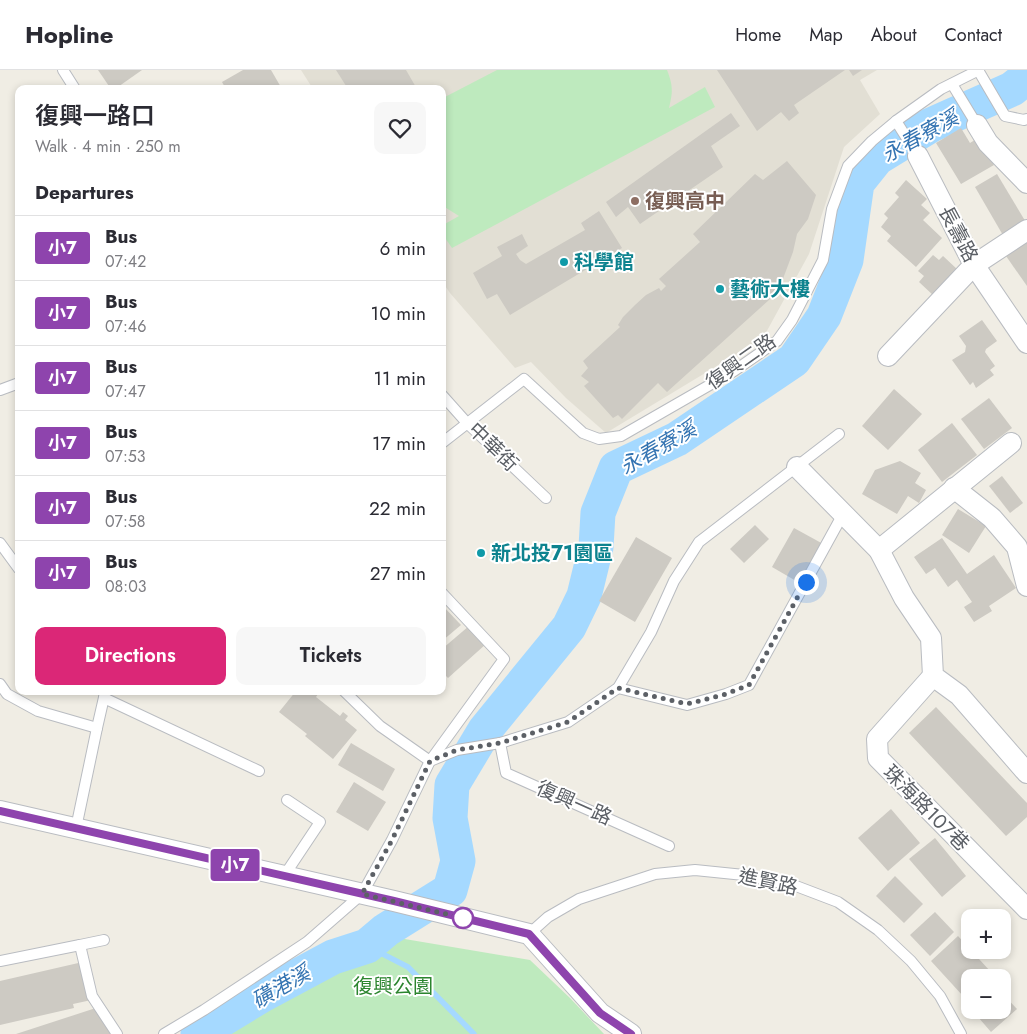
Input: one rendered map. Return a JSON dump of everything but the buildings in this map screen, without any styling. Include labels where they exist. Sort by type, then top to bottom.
[{"type":"street","points":[[977,125],[988,142],[1027,183]]},
{"type":"street","name":"長壽路","points":[[918,156],[974,266],[1027,343]]},
{"type":"street","points":[[888,356],[974,266],[1027,230]]},
{"type":"street","points":[[879,550],[1011,442]]},
{"type":"street","points":[[797,467],[879,550],[904,598],[931,638],[933,676],[959,695],[1027,773]]},
{"type":"street","points":[[954,488],[992,518],[1018,547],[1027,586]]},
{"type":"street","name":"珠海路107巷","points":[[933,676],[877,739],[878,758],[1027,909]]},
{"type":"street","points":[[0,812],[394,901],[529,934],[600,1013],[631,1034]]},
{"type":"lane","points":[[63,70],[72,85]]},
{"type":"lane","points":[[978,70],[1005,116],[1027,119]]},
{"type":"lane","name":"復興二路","points":[[446,441],[524,379],[583,433],[599,439],[621,436],[734,371],[777,341],[792,320],[823,260],[832,209],[848,166],[872,141],[896,121],[941,89],[978,70]]},
{"type":"lane","points":[[952,84],[977,125]]},
{"type":"lane","name":"長壽路","points":[[896,121],[918,156]]},
{"type":"lane","points":[[0,390],[15,384]]},
{"type":"lane","name":"中華街","points":[[446,399],[467,423],[546,498]]},
{"type":"lane","points":[[430,761],[457,750],[500,743],[568,722],[618,688],[651,632],[674,581],[699,542],[839,434]]},
{"type":"lane","points":[[618,688],[687,704],[726,694],[749,685],[843,514]]},
{"type":"lane","points":[[0,542],[15,563]]},
{"type":"lane","points":[[164,1034],[307,942],[362,894],[392,840],[430,761],[504,659],[446,597]]},
{"type":"lane","points":[[0,684],[7,694],[38,711],[97,728]]},
{"type":"lane","points":[[76,828],[105,695]]},
{"type":"lane","points":[[107,695],[259,771]]},
{"type":"lane","points":[[348,695],[380,726],[430,761]]},
{"type":"lane","name":"復興一路","points":[[500,743],[506,773],[669,846]]},
{"type":"lane","points":[[284,876],[320,822],[287,800]]},
{"type":"lane","name":"進賢路","points":[[529,934],[548,917],[579,899],[655,874],[695,870],[744,875],[796,886],[838,902],[878,930],[911,961],[940,996],[961,1034]]},
{"type":"lane","points":[[0,961],[104,940]]},
{"type":"lane","points":[[80,945],[92,996],[118,1034]]},
{"type":"shaded area","name":"復興高中","points":[[301,70],[877,70],[860,80],[880,114],[844,147],[809,254],[763,338],[606,433],[566,398],[531,362],[515,368],[446,287],[446,85],[310,85]]},
{"type":"green space","points":[[497,70],[667,70],[672,89],[669,108],[705,87],[715,107],[452,248],[446,239],[446,223],[459,216],[446,208],[446,96]]},
{"type":"green space","name":"復興公園","points":[[381,935],[530,960],[604,1034],[226,1034],[289,997]]},
{"type":"waterway","name":"永春寮溪","points":[[198,1034],[262,995],[333,957],[367,946],[386,930],[450,890],[458,861],[450,818],[452,785],[485,730],[569,627],[584,596],[596,547],[598,513],[616,468],[677,439],[794,360],[824,316],[846,260],[857,183],[877,158],[931,125],[1012,89],[1027,77]]},
{"type":"waterway","points":[[367,946],[408,967],[474,1034]]},
{"type":"bus line","name":"小7","points":[[0,811],[347,890],[529,934],[600,1013],[631,1034]]},
{"type":"place","name":"復興高中","points":[[635,201]]},
{"type":"place","name":"科學館","points":[[564,262]]},
{"type":"place","name":"藝術大樓","points":[[720,289]]},
{"type":"place","name":"新北投71園區","points":[[481,553]]},
{"type":"route","points":[[463,918],[362,894],[392,840],[430,761],[457,750],[500,743],[568,722],[618,688],[687,704],[726,694],[749,685],[806,582]]},
{"type":"water label","name":"磺港溪","points":[[281,987]]}]
